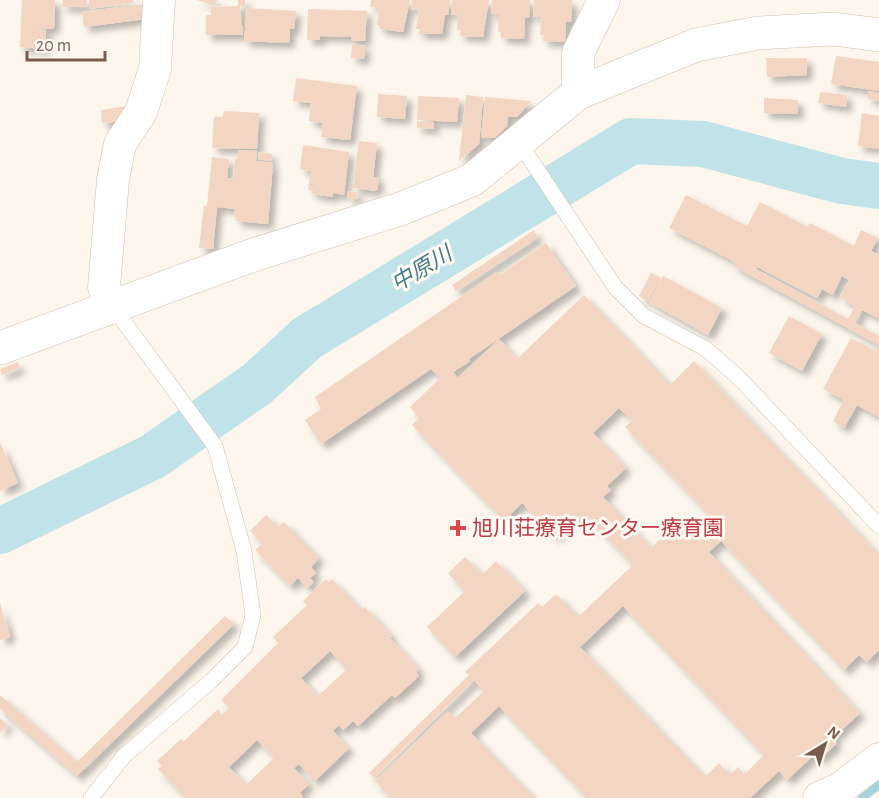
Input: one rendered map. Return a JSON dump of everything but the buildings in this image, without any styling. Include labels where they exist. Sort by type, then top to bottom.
[{"type":"street","points":[[113,307],[104,287],[113,180],[120,144],[141,112],[155,69],[159,0]]},
{"type":"street","points":[[578,93],[578,53],[604,0]]},
{"type":"street","points":[[0,348],[253,255],[400,209],[472,180],[578,93],[696,45],[747,35],[833,29],[879,35]]},
{"type":"street","points":[[819,798],[841,788],[879,759]]},
{"type":"lane","points":[[519,142],[615,287],[644,316],[706,349],[739,378],[879,526]]},
{"type":"lane","points":[[91,798],[124,756],[211,681],[245,647],[253,615],[244,551],[215,446],[113,307]]},
{"type":"waterway","name":"中原川","points":[[0,531],[152,457],[257,384],[307,338],[631,141],[703,144],[842,181],[879,186]]},
{"type":"waterway","points":[[862,798],[879,785]]},
{"type":"place","name":"旭川荘療育センター療育園","points":[[458,528]]}]
